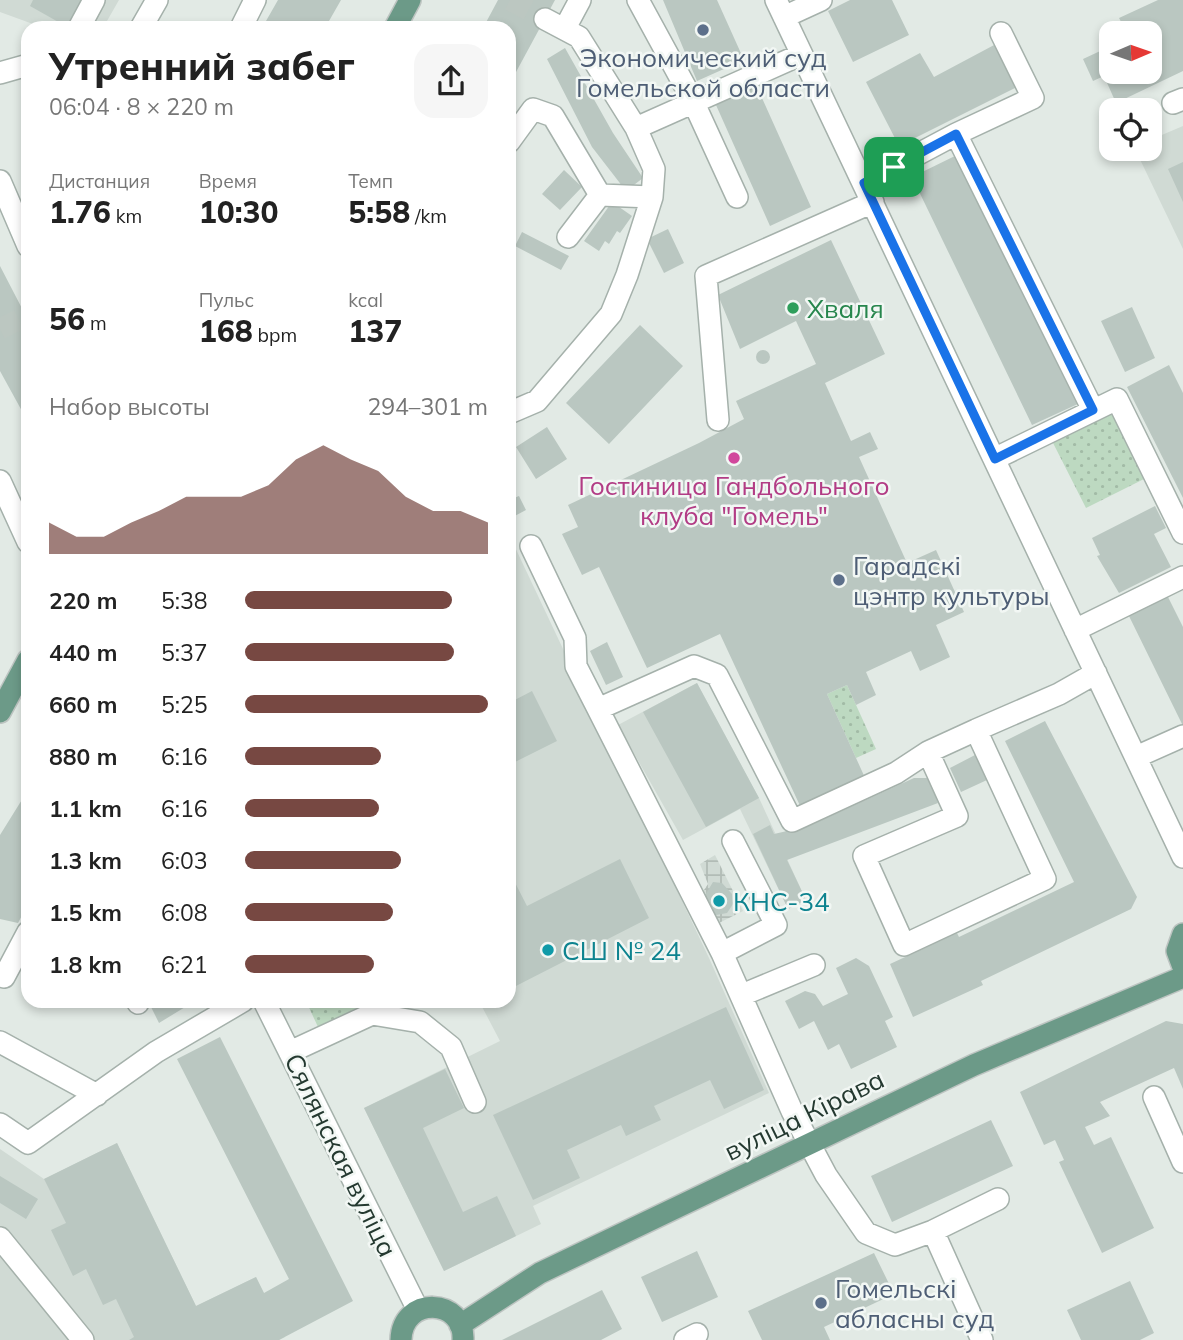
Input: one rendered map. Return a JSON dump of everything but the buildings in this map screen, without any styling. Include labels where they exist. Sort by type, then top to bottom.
[{"type":"main road","points":[[399,21],[410,0]]},
{"type":"main road","points":[[0,712],[21,673]]},
{"type":"main road","points":[[1183,934],[1177,951],[1183,967]]},
{"type":"main road","name":"вуліца Кірава","points":[[462,1332],[540,1273],[974,1065],[1183,977]]},
{"type":"main road","points":[[401,1340],[405,1322],[418,1310],[428,1307],[447,1310],[462,1332]]},
{"type":"street","points":[[83,21],[94,0]]},
{"type":"street","points":[[145,21],[158,0]]},
{"type":"street","points":[[244,21],[255,0]]},
{"type":"street","points":[[516,410],[537,401],[611,314],[627,275],[652,197],[654,169],[636,128],[579,37],[555,23],[580,0]]},
{"type":"street","points":[[638,0],[693,101],[737,197]]},
{"type":"street","points":[[821,0],[780,9],[1136,757],[1178,831],[1183,857]]},
{"type":"street","points":[[718,420],[706,276],[869,193],[956,134],[1032,98],[1001,33]]},
{"type":"street","points":[[636,128],[800,55]]},
{"type":"street","points":[[0,73],[21,67]]},
{"type":"street","points":[[516,132],[533,109],[553,116],[600,195]]},
{"type":"street","points":[[956,134],[1093,410]]},
{"type":"street","points":[[0,181],[21,230]]},
{"type":"street","points":[[600,195],[652,197]]},
{"type":"street","points":[[568,237],[600,195]]},
{"type":"street","points":[[995,459],[1117,399],[1183,533]]},
{"type":"street","points":[[0,481],[21,527]]},
{"type":"street","points":[[531,546],[575,638],[576,666],[722,953],[792,1111],[826,1175],[866,1233],[895,1245],[933,1231],[998,1199]]},
{"type":"street","points":[[1076,630],[1183,577]]},
{"type":"street","points":[[598,709],[694,667],[717,675],[792,821],[896,773],[928,752],[1059,694],[1096,673]]},
{"type":"street","points":[[928,752],[957,816],[864,856],[904,945],[1045,879],[976,730]]},
{"type":"street","points":[[1136,757],[1183,736]]},
{"type":"street","points":[[722,953],[776,925],[733,841]]},
{"type":"street","points":[[4,976],[21,945]]},
{"type":"street","points":[[742,995],[814,965]]},
{"type":"street","points":[[0,1124],[28,1143],[156,1052],[231,1008]]},
{"type":"street","name":"Сялянская вуліца","points":[[267,1008],[418,1310]]},
{"type":"street","points":[[289,1052],[372,1014],[420,1022],[451,1047],[475,1102]]},
{"type":"street","points":[[0,1042],[97,1095]]},
{"type":"street","points":[[1154,1097],[1183,1162]]},
{"type":"street","points":[[933,1231],[982,1340]]},
{"type":"street","points":[[0,1238],[83,1340]]},
{"type":"shaded area","points":[[0,0],[119,0],[107,21],[25,21],[0,12]]},
{"type":"shaded area","points":[[1183,126],[1183,249],[1141,161],[1162,161],[1162,135]]},
{"type":"shaded area","points":[[516,549],[709,958],[769,1093],[533,1206],[541,1224],[444,1271],[364,1108],[500,1041],[483,1008],[516,1008]]},
{"type":"shaded area","points":[[697,683],[759,798],[806,900],[788,909],[740,809],[683,840],[618,725]]},
{"type":"shaded area","points":[[715,855],[743,911],[715,925],[700,896],[708,884],[700,864]]},
{"type":"shaded area","points":[[117,1143],[196,1306],[256,1277],[285,1337],[279,1340],[0,1340],[0,1149],[44,1179]]},
{"type":"green space","points":[[1113,409],[1146,478],[1086,508],[1051,439]]},
{"type":"green space","points":[[847,685],[876,749],[856,758],[827,694]]},
{"type":"green space","points":[[309,1008],[357,1008],[318,1027]]},
{"type":"tunnel","points":[[510,0],[545,19]]},
{"type":"tunnel","points":[[0,329],[21,318]]},
{"type":"place","name":"Экономический суд Гомельской области","points":[[703,30]]},
{"type":"place","name":"Хваля","points":[[793,308]]},
{"type":"place","name":"Гостиница Гандбольного клуба \"Гомель\"","points":[[734,458]]},
{"type":"place","name":"Гарадскі цэнтр культуры","points":[[839,580]]},
{"type":"place","name":"КНС-34","points":[[719,901]]},
{"type":"place","name":"СШ № 24","points":[[548,950]]},
{"type":"place","name":"Гомельскі абласны суд","points":[[821,1303]]},
{"type":"route","points":[[956,134],[1093,410],[995,459],[864,183],[894,167],[956,134]]}]
